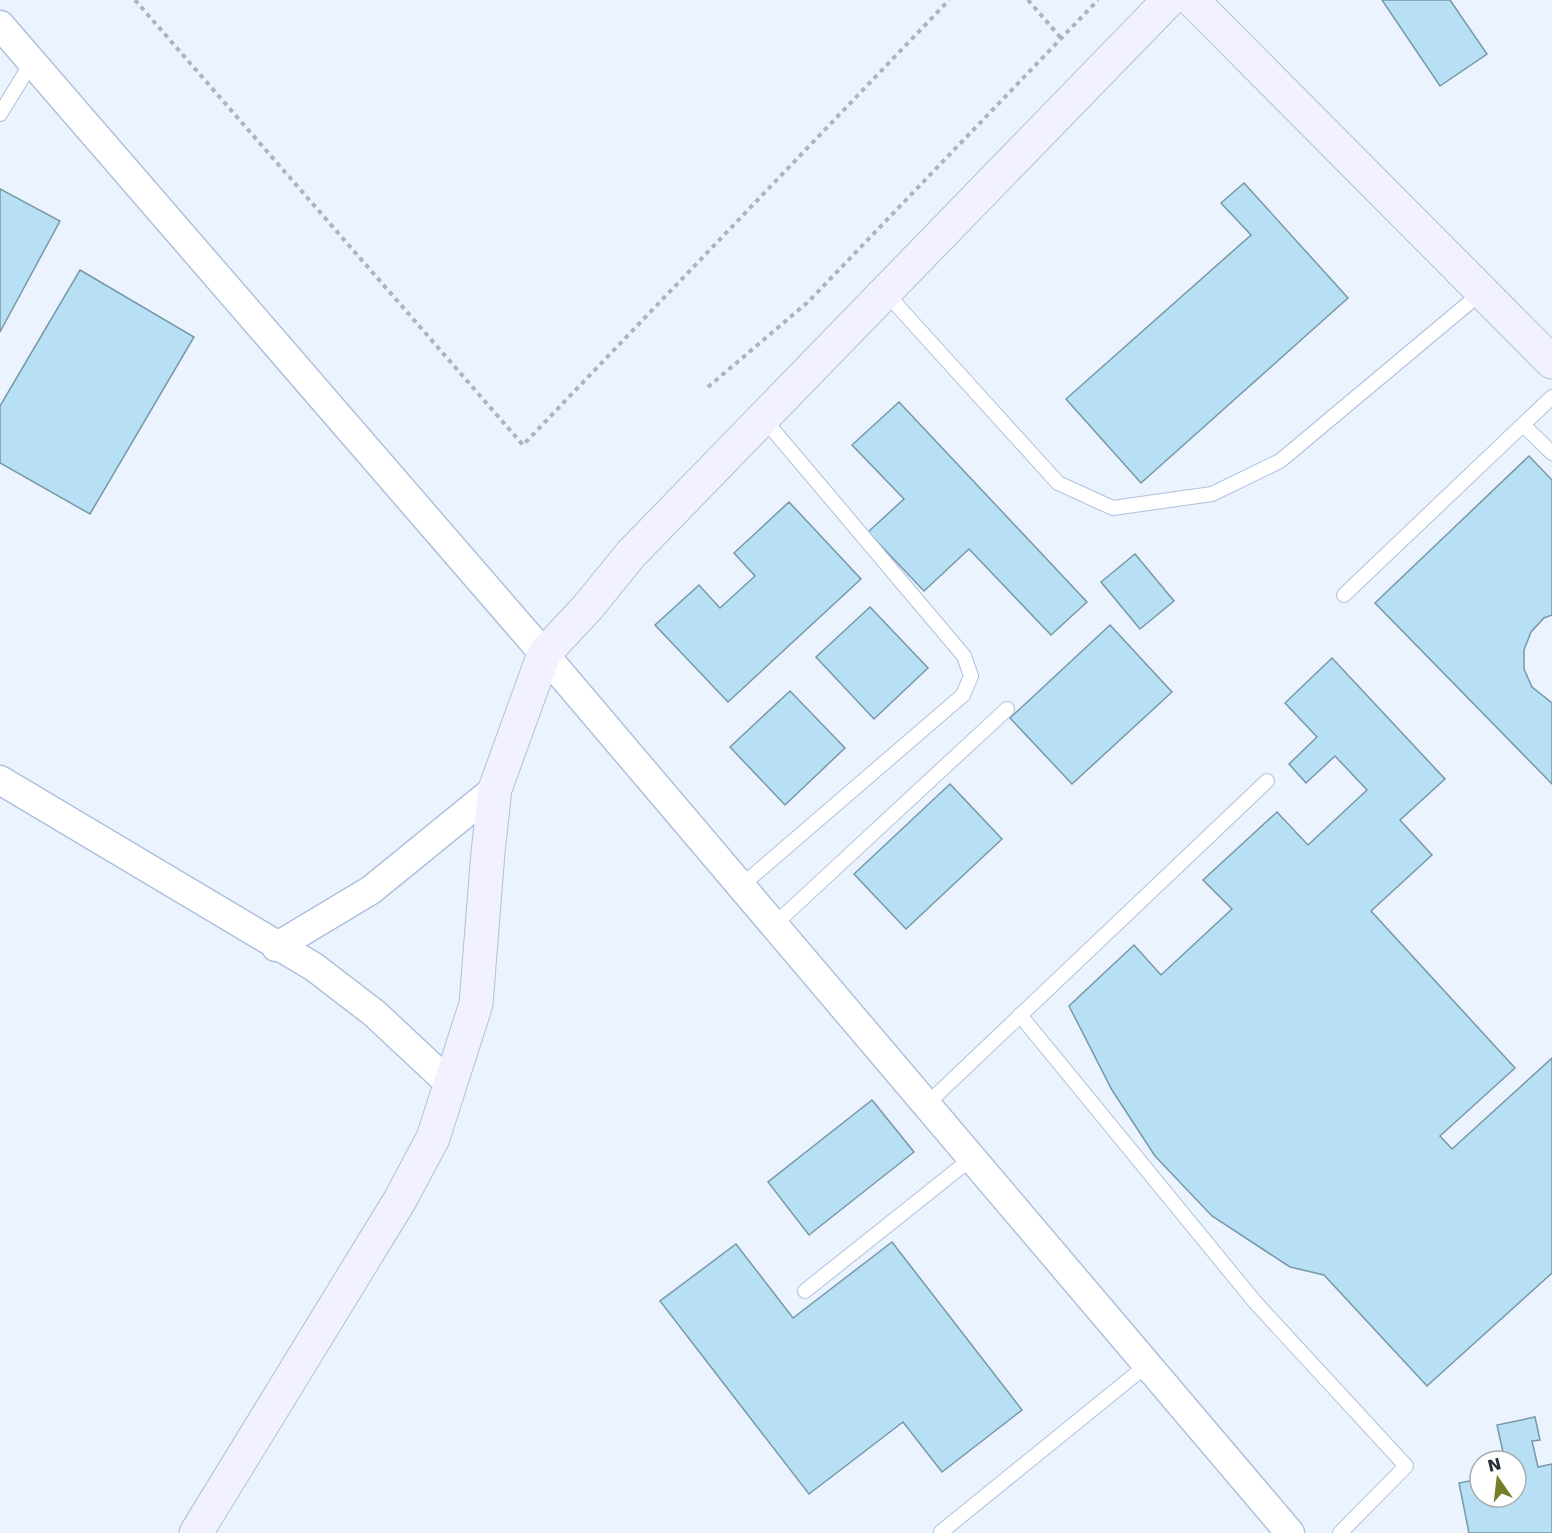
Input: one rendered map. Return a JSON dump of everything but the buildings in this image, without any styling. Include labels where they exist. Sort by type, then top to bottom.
[{"type":"street","points":[[195,1533],[400,1200],[433,1138],[476,1004],[495,789],[544,654],[588,608],[632,554],[1169,0]]},
{"type":"street","points":[[1192,0],[1552,362]]},
{"type":"street","points":[[0,25],[544,654],[1290,1533]]},
{"type":"street","points":[[0,780],[276,947],[314,967],[374,1013],[451,1085]]},
{"type":"street","points":[[276,947],[370,890],[495,789]]},
{"type":"lane","points":[[0,114],[32,62]]},
{"type":"lane","points":[[885,292],[1058,483],[1113,508],[1212,494],[1280,461],[1482,292]]},
{"type":"lane","points":[[1344,595],[1552,397]]},
{"type":"lane","points":[[741,886],[963,695],[971,676],[964,656],[763,418]]},
{"type":"lane","points":[[1523,425],[1552,453]]},
{"type":"lane","points":[[774,925],[1007,709]]},
{"type":"lane","points":[[926,1105],[1267,781]]},
{"type":"lane","points":[[1020,1015],[1255,1302],[1406,1466],[1340,1533]]},
{"type":"lane","points":[[805,1291],[972,1158]]},
{"type":"lane","points":[[941,1532],[1147,1365]]},
{"type":"path","points":[[135,0],[523,445],[949,0]]},
{"type":"path","points":[[1028,0],[1061,38]]},
{"type":"path","points":[[708,387],[808,302],[1098,0]]}]
